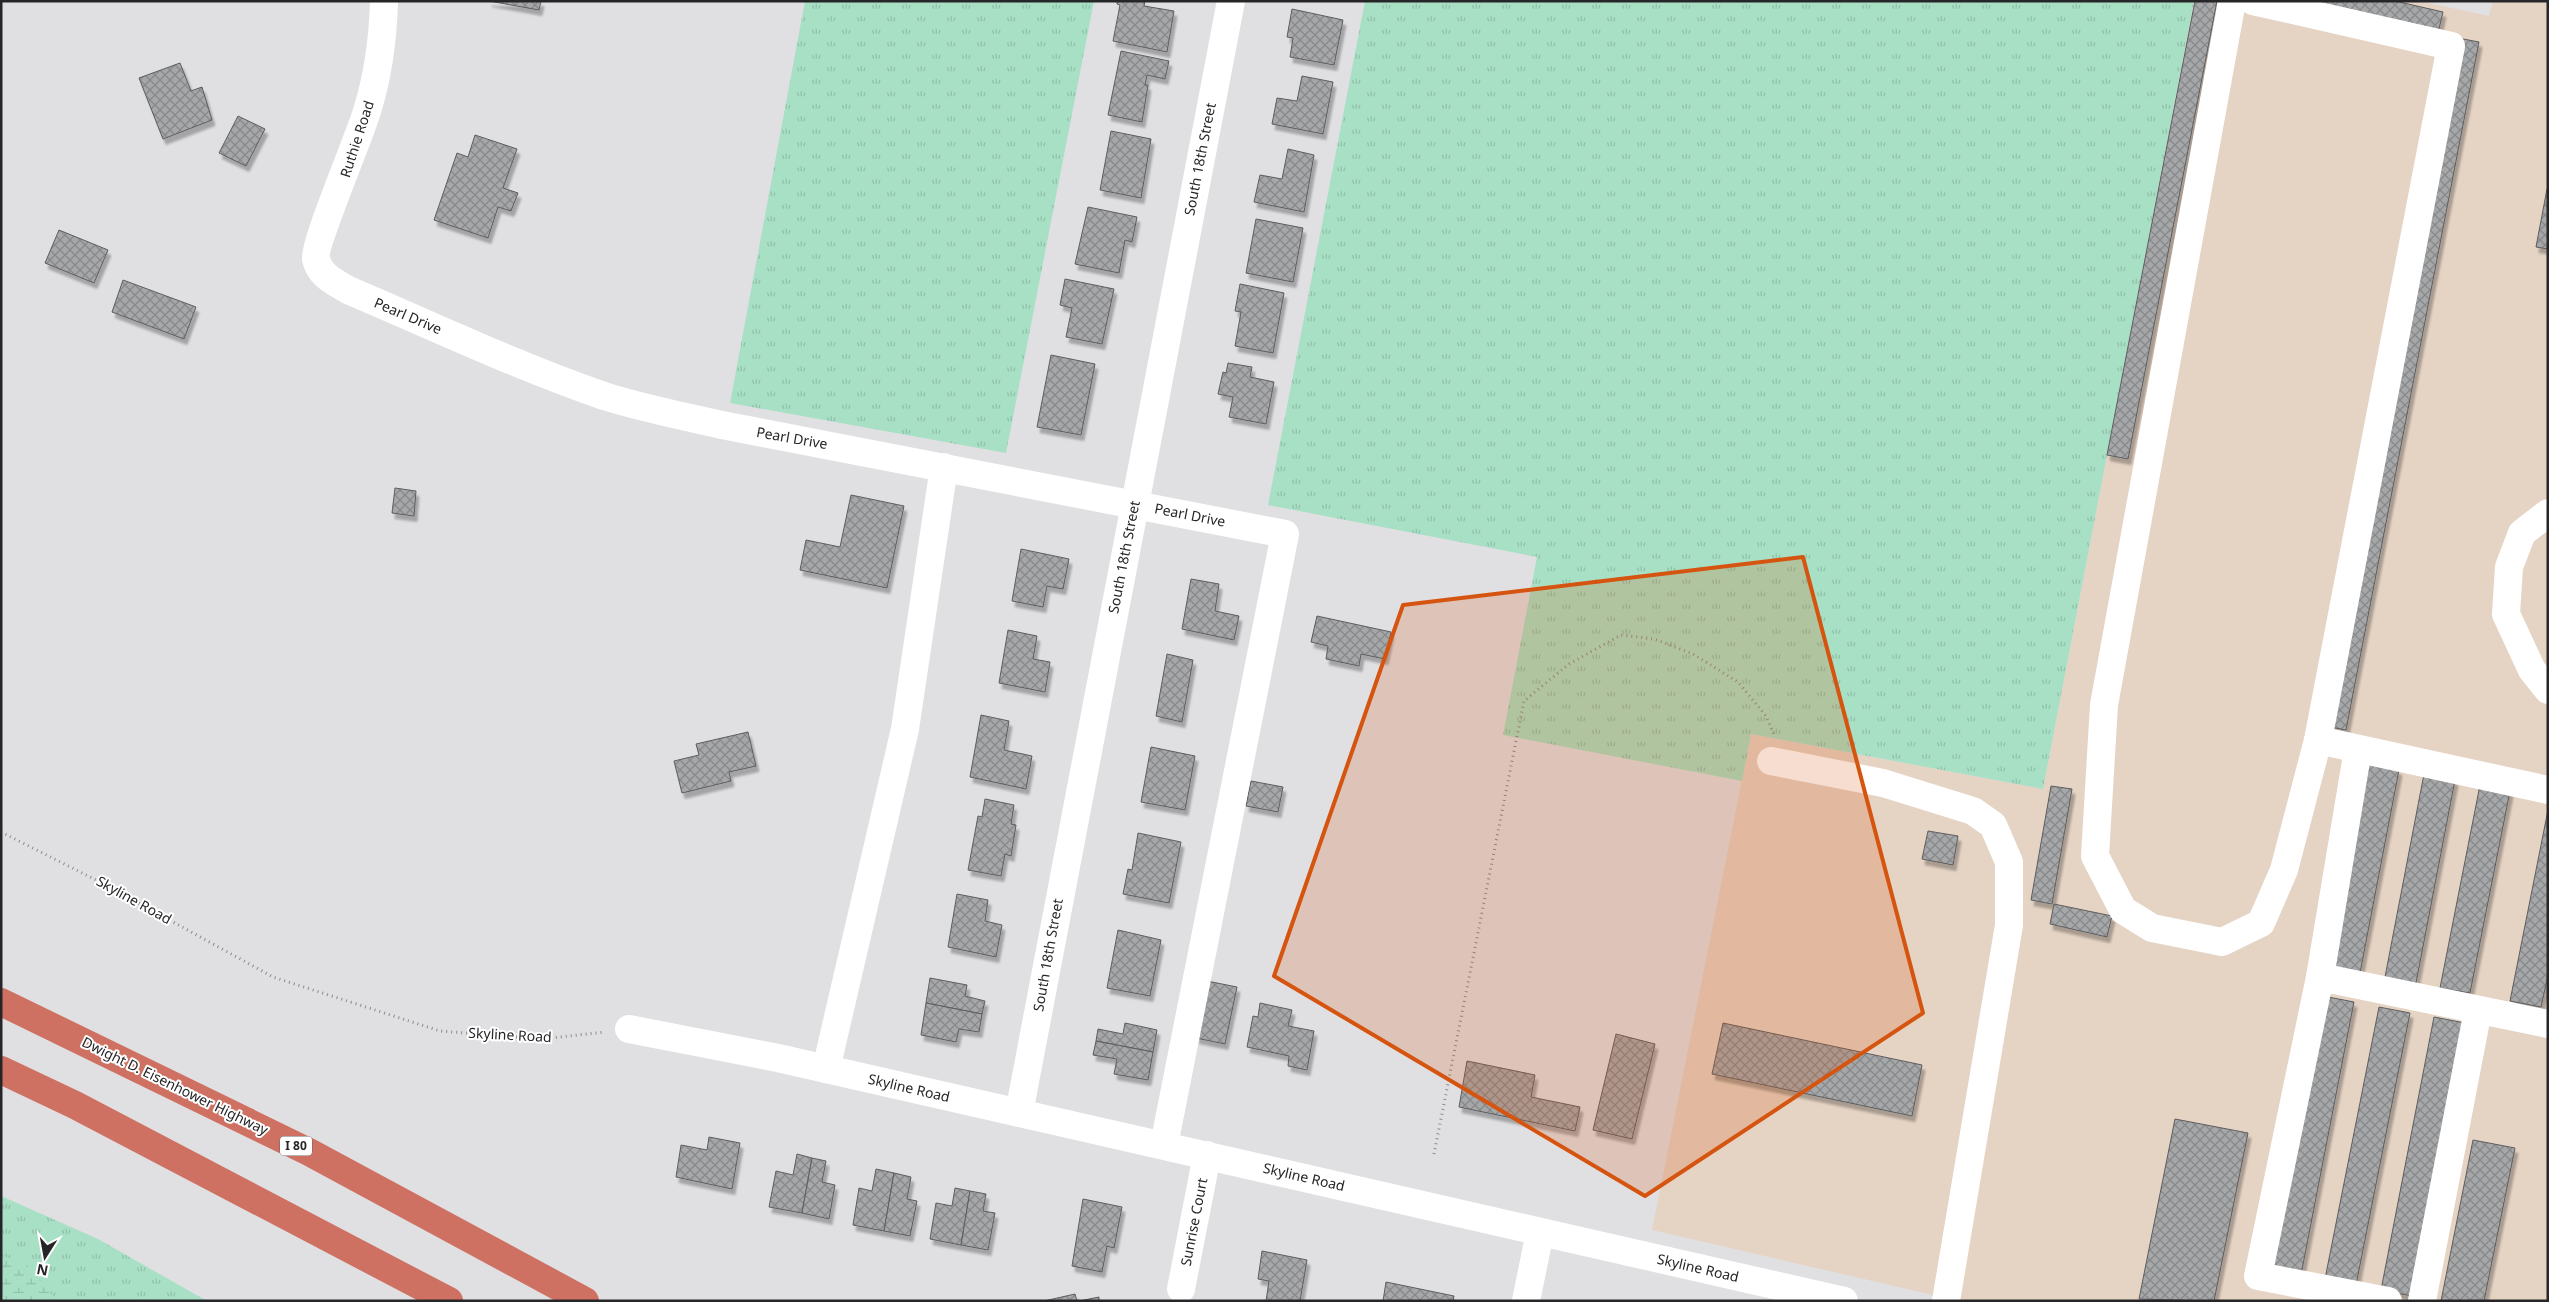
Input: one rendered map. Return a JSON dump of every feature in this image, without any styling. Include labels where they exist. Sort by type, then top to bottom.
[{"type":"highway","name":"Dwight D. Eisenhower Highway","points":[[1,1002],[309,1152],[585,1301]]},
{"type":"highway","points":[[1,1070],[75,1105],[449,1301]]},
{"type":"street","name":"Ruthie Road","points":[[321,272],[316,257],[319,241],[355,150],[368,110],[377,72],[384,1]]},
{"type":"street","name":"South 18th Street","points":[[1019,1113],[1231,1]]},
{"type":"street","points":[[2232,1],[2104,705],[2095,856],[2123,910],[2152,928],[2222,942],[2260,923],[2284,870],[2318,740],[2451,46],[2253,1]]},
{"type":"street","name":"Pearl Drive","points":[[321,272],[348,290],[543,374],[606,396],[722,425],[1285,534],[1218,882],[1164,1145]]},
{"type":"street","points":[[826,1069],[905,728],[944,467]]},
{"type":"street","points":[[2548,513],[2522,532],[2509,567],[2506,614],[2532,670],[2548,690]]},
{"type":"street","points":[[2318,740],[2548,790]]},
{"type":"street","points":[[2358,749],[2320,977],[2258,1276],[2388,1301]]},
{"type":"street","points":[[1778,762],[1883,783],[1973,811],[1994,825],[2009,862],[2009,925],[1946,1301]]},
{"type":"street","points":[[2320,977],[2548,1024]]},
{"type":"street","points":[[2422,1301],[2478,1010]]},
{"type":"street","name":"Skyline Road","points":[[629,1029],[826,1069],[1207,1154],[1844,1301]]},
{"type":"street","name":"Sunrise Court","points":[[1180,1288],[1207,1154]]},
{"type":"street","points":[[1526,1301],[1540,1232]]},
{"type":"path","points":[[1434,1154],[1524,701],[1569,664],[1621,635],[1654,639],[1693,654],[1738,682],[1766,716],[1778,762]]},
{"type":"path","name":"Skyline Road","points":[[1,832],[104,884],[273,977],[440,1031],[542,1039],[629,1029]]},
{"type":"highlighted area","points":[[1803,557],[1923,1013],[1645,1196],[1274,976],[1403,605]]},
{"type":"shaded area","points":[[2194,1],[2419,1],[2489,16],[2493,1],[2548,1],[2548,1301],[1959,1301],[1652,1230],[1751,734],[2043,789]]},
{"type":"green space","points":[[805,1],[1094,1],[1006,453],[730,403]]},
{"type":"green space","points":[[1365,1],[2194,1],[2043,789],[1751,734],[1742,781],[1503,735],[1537,557],[1268,505]]},
{"type":"green space","points":[[1,1196],[98,1239],[207,1301],[1,1301]]},
{"type":"green space","points":[[1,1256],[24,1262],[57,1301],[1,1301]]},
{"type":"building","points":[[489,1],[541,1],[539,10]]},
{"type":"building","points":[[1117,1],[1145,1],[1144,6],[1174,11],[1167,52],[1113,41],[1120,5],[1117,4]]},
{"type":"building","points":[[2195,1],[2217,1],[2128,459],[2107,455]]},
{"type":"building","points":[[2295,1],[2395,1],[2443,12],[2438,33]]},
{"type":"building","points":[[1292,9],[1343,20],[1334,65],[1290,57],[1293,38],[1287,37]]},
{"type":"building","points":[[2458,38],[2479,42],[2346,730],[2325,726]]},
{"type":"building","points":[[1121,51],[1169,61],[1165,79],[1147,75],[1145,85],[1148,85],[1142,122],[1108,115]]},
{"type":"building","points":[[180,63],[191,91],[202,87],[212,120],[163,139],[139,78]]},
{"type":"building","points":[[1302,76],[1333,82],[1323,134],[1272,124],[1277,98],[1297,101]]},
{"type":"building","points":[[238,116],[265,129],[246,166],[219,153]]},
{"type":"building","points":[[1111,131],[1151,139],[1141,198],[1100,190]]},
{"type":"building","points":[[475,135],[517,149],[503,188],[518,193],[511,211],[498,207],[488,238],[434,220],[457,153],[468,157]]},
{"type":"building","points":[[1288,149],[1314,155],[1304,212],[1254,202],[1260,175],[1282,179]]},
{"type":"building","points":[[2548,189],[2548,249],[2536,247]]},
{"type":"building","points":[[1088,207],[1137,217],[1132,242],[1125,240],[1119,273],[1075,264]]},
{"type":"building","points":[[1256,219],[1303,228],[1293,282],[1246,273]]},
{"type":"building","points":[[59,230],[108,250],[94,283],[45,263]]},
{"type":"building","points":[[1065,279],[1114,289],[1102,344],[1066,337],[1072,308],[1060,305]]},
{"type":"building","points":[[123,280],[196,307],[184,339],[112,312]]},
{"type":"building","points":[[1240,284],[1284,293],[1273,353],[1235,346],[1241,312],[1235,311]]},
{"type":"building","points":[[1051,355],[1095,364],[1081,435],[1037,427]]},
{"type":"building","points":[[1228,363],[1252,367],[1250,377],[1274,382],[1266,424],[1229,417],[1233,397],[1218,394],[1223,372],[1226,373]]},
{"type":"building","points":[[395,488],[416,491],[414,516],[392,513]]},
{"type":"building","points":[[851,495],[904,506],[887,588],[800,570],[806,540],[840,547]]},
{"type":"building","points":[[1021,549],[1069,559],[1063,589],[1047,586],[1043,607],[1012,601]]},
{"type":"building","points":[[1191,579],[1219,584],[1215,611],[1239,616],[1234,640],[1182,629]]},
{"type":"building","points":[[1317,616],[1391,632],[1385,659],[1361,654],[1359,666],[1326,659],[1328,646],[1311,642]]},
{"type":"building","points":[[1008,630],[1037,636],[1033,659],[1050,662],[1045,692],[999,683]]},
{"type":"building","points":[[1167,654],[1193,660],[1182,722],[1156,716]]},
{"type":"building","points":[[981,715],[1009,721],[1004,750],[1032,756],[1026,789],[970,777]]},
{"type":"building","points":[[748,732],[756,766],[729,772],[731,781],[682,793],[674,761],[699,755],[696,744]]},
{"type":"building","points":[[1151,747],[1195,756],[1185,810],[1141,802]]},
{"type":"building","points":[[2367,764],[2399,770],[2360,973],[2328,967]]},
{"type":"building","points":[[2424,774],[2455,780],[2416,983],[2385,977]]},
{"type":"building","points":[[1251,781],[1283,787],[1278,812],[1246,806]]},
{"type":"building","points":[[2480,785],[2510,791],[2470,993],[2440,988]]},
{"type":"building","points":[[2051,786],[2072,789],[2052,904],[2031,900]]},
{"type":"building","points":[[985,799],[1014,805],[1011,824],[1016,825],[1011,856],[1005,854],[1001,876],[968,870],[978,816],[982,817]]},
{"type":"building","points":[[2548,810],[2548,975],[2541,1007],[2510,1001]]},
{"type":"building","points":[[1928,831],[1958,836],[1953,865],[1922,859]]},
{"type":"building","points":[[1138,833],[1181,842],[1169,903],[1123,894],[1128,869],[1132,870]]},
{"type":"building","points":[[957,894],[988,900],[985,921],[1002,925],[996,957],[948,947]]},
{"type":"building","points":[[2054,904],[2112,916],[2107,937],[2050,924]]},
{"type":"building","points":[[1118,930],[1161,940],[1150,996],[1107,988]]},
{"type":"building","points":[[930,978],[967,985],[965,996],[985,1001],[982,1014],[926,1003]]},
{"type":"building","points":[[1207,981],[1237,987],[1225,1044],[1196,1038]]},
{"type":"building","points":[[2323,996],[2354,1002],[2301,1275],[2270,1269]]},
{"type":"building","points":[[926,1003],[982,1014],[979,1032],[959,1029],[956,1042],[921,1035]]},
{"type":"building","points":[[1260,1003],[1292,1010],[1288,1026],[1314,1031],[1307,1070],[1288,1066],[1289,1056],[1247,1047],[1253,1016],[1258,1017]]},
{"type":"building","points":[[2379,1007],[2410,1013],[2356,1285],[2325,1279]]},
{"type":"building","points":[[2434,1017],[2465,1023],[2412,1296],[2381,1290]]},
{"type":"building","points":[[1125,1023],[1157,1030],[1153,1052],[1096,1041],[1098,1029],[1123,1034]]},
{"type":"building","points":[[1723,1023],[1922,1065],[1912,1116],[1712,1074]]},
{"type":"building","points":[[1616,1034],[1655,1044],[1632,1139],[1593,1130]]},
{"type":"building","points":[[1096,1041],[1153,1052],[1148,1080],[1114,1074],[1117,1059],[1093,1055]]},
{"type":"building","points":[[1467,1061],[1535,1075],[1531,1097],[1580,1107],[1575,1131],[1459,1107]]},
{"type":"building","points":[[2175,1119],[2248,1133],[2214,1301],[2139,1299]]},
{"type":"building","points":[[709,1137],[740,1143],[732,1189],[676,1177],[681,1145],[707,1150]]},
{"type":"building","points":[[2473,1140],[2515,1148],[2484,1301],[2441,1301]]},
{"type":"building","points":[[797,1154],[812,1158],[802,1213],[769,1207],[776,1171],[793,1175]]},
{"type":"building","points":[[812,1158],[826,1161],[822,1182],[835,1185],[829,1219],[802,1213]]},
{"type":"building","points":[[876,1169],[894,1173],[884,1231],[853,1225],[859,1188],[872,1191]]},
{"type":"building","points":[[894,1173],[911,1177],[907,1199],[917,1201],[910,1236],[884,1231]]},
{"type":"building","points":[[955,1188],[970,1191],[961,1245],[930,1239],[936,1203],[952,1206]]},
{"type":"building","points":[[970,1191],[986,1194],[983,1211],[995,1213],[988,1250],[961,1245]]},
{"type":"building","points":[[1083,1199],[1122,1207],[1114,1248],[1107,1246],[1102,1272],[1072,1266]]},
{"type":"building","points":[[1262,1251],[1307,1260],[1300,1301],[1266,1301],[1269,1281],[1258,1279]]},
{"type":"building","points":[[1386,1282],[1454,1296],[1453,1301],[1383,1301]]},
{"type":"building","points":[[1075,1294],[1077,1301],[1044,1301]]},
{"type":"building","points":[[1099,1297],[1099,1301],[1079,1301]]}]
